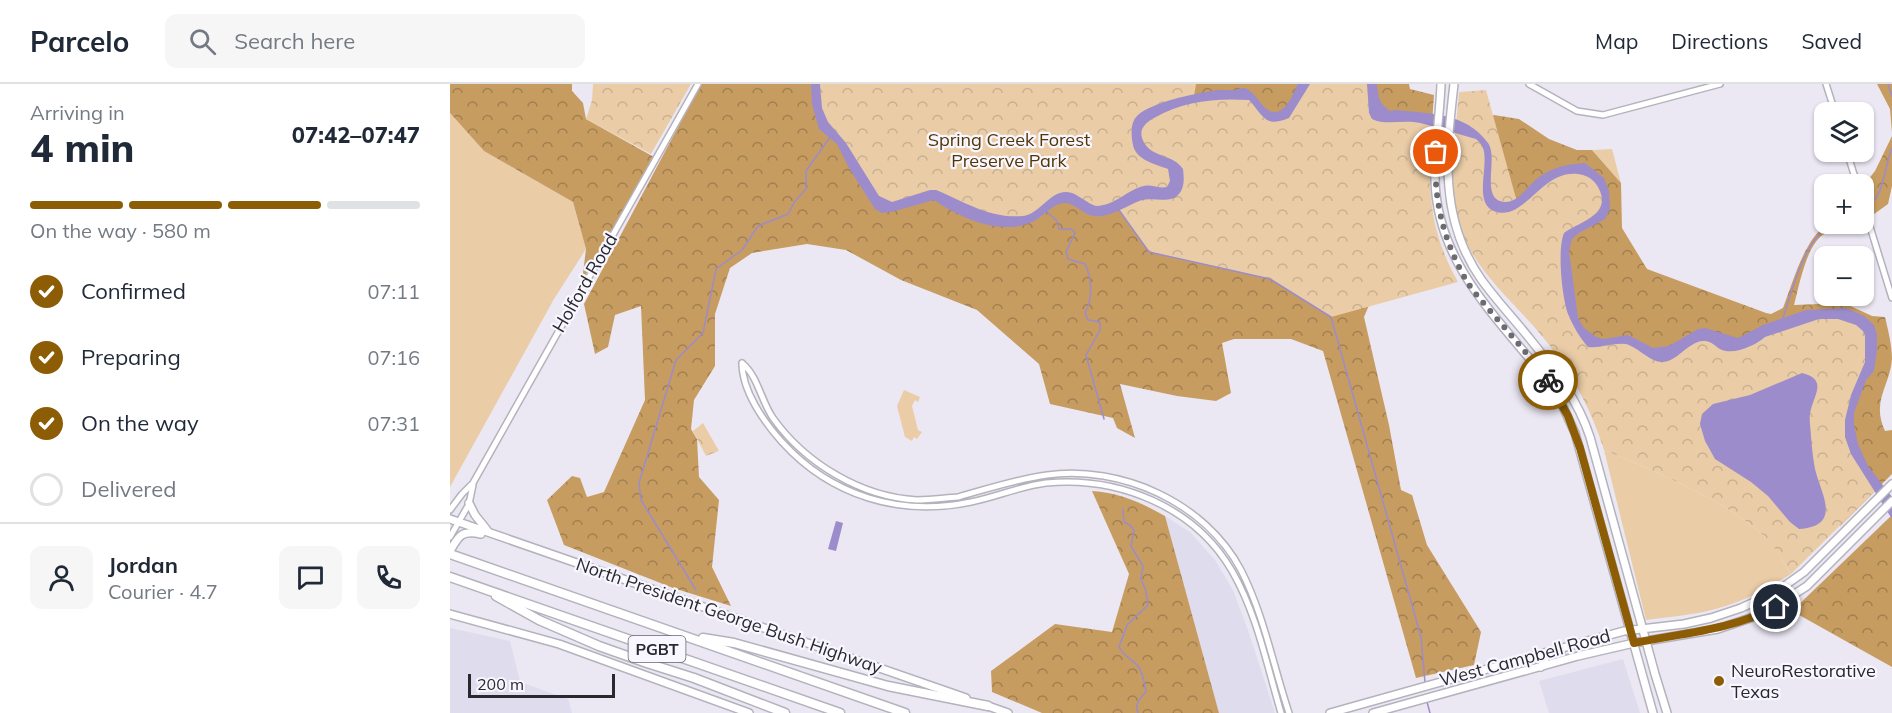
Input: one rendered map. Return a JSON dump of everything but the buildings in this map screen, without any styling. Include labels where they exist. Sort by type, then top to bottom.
[{"type":"highway","name":"PGBT","points":[[450,552],[905,713]]},
{"type":"highway","name":"PGBT","points":[[450,577],[840,713]]},
{"type":"highway","points":[[475,585],[539,620],[599,646],[694,678],[786,713]]},
{"type":"highway","points":[[684,636],[734,643],[888,686],[988,706]]},
{"type":"main road","points":[[1454,84],[1447,182],[1452,215],[1460,239],[1480,278],[1556,371],[1579,409],[1590,437],[1667,713]]},
{"type":"main road","points":[[1441,88],[1435,181],[1439,213],[1448,244],[1467,280],[1547,380],[1568,416],[1580,448],[1653,713]]},
{"type":"main road","name":"West Campbell Road","points":[[1330,713],[1630,630],[1692,622],[1741,608],[1786,586],[1821,556],[1892,484]]},
{"type":"main road","name":"West Campbell Road","points":[[1373,713],[1646,640],[1710,631],[1765,613],[1801,591],[1892,501]]},
{"type":"main road","points":[[469,503],[478,521],[489,532]]},
{"type":"main road","name":"North President George Bush Highway","points":[[454,520],[1008,713]]},
{"type":"main road","points":[[450,552],[453,539],[465,532],[501,537]]},
{"type":"main road","points":[[450,614],[559,644],[748,713]]},
{"type":"main road","points":[[1541,667],[1546,657],[1591,640]]},
{"type":"street","name":"Holford Road","points":[[450,510],[473,483],[698,84]]},
{"type":"street","points":[[1529,84],[1577,111],[1604,116],[1720,84]]},
{"type":"street","points":[[1826,84],[1832,102]]},
{"type":"street","points":[[1872,234],[1892,298]]},
{"type":"street","points":[[1281,713],[1255,626],[1232,571],[1210,542],[1173,511],[1126,489],[1099,483],[1044,483],[971,502],[919,508],[867,499],[840,488],[819,475],[793,454],[770,429],[751,395],[742,373],[742,363],[749,369],[772,416],[800,449],[826,468],[875,492],[917,500],[958,497],[1034,477],[1085,474],[1113,477],[1163,495],[1194,515],[1215,535],[1241,572],[1255,603],[1289,713]]},
{"type":"street","name":"Holford Road","points":[[453,539],[454,520],[469,503],[473,483]]},
{"type":"street","points":[[1255,626],[1268,642]]},
{"type":"shaded area","points":[[811,84],[820,84],[822,108],[828,122],[846,143],[879,196],[892,202],[936,190],[978,209],[1000,215],[1023,216],[1035,211],[1058,193],[1075,194],[1096,206],[1110,203],[1144,186],[1167,187],[1170,181],[1168,169],[1142,158],[1135,150],[1132,141],[1135,118],[1153,106],[1215,90],[1244,88],[1271,112],[1276,112],[1287,105],[1298,84],[1310,84],[1289,118],[1281,121],[1274,122],[1265,119],[1249,100],[1224,100],[1188,104],[1165,112],[1147,123],[1141,132],[1145,144],[1153,151],[1179,164],[1183,169],[1183,186],[1175,198],[1142,200],[1113,213],[1100,216],[1090,215],[1065,203],[1053,207],[1034,221],[1009,227],[969,219],[934,200],[891,212],[882,213],[875,209],[837,144],[819,129],[812,104]]},
{"type":"shaded area","points":[[1367,84],[1377,84],[1380,99],[1390,111],[1446,116],[1469,125],[1479,133],[1491,150],[1491,187],[1497,200],[1505,202],[1515,199],[1543,174],[1566,165],[1585,163],[1604,178],[1609,191],[1610,209],[1605,219],[1572,239],[1569,251],[1578,318],[1584,328],[1596,337],[1604,339],[1628,335],[1653,348],[1669,346],[1698,329],[1705,328],[1738,338],[1763,325],[1806,310],[1846,308],[1864,316],[1874,325],[1877,350],[1874,371],[1866,380],[1854,413],[1854,425],[1858,444],[1868,466],[1892,497],[1892,519],[1851,454],[1845,437],[1845,420],[1851,395],[1865,362],[1865,336],[1856,325],[1838,319],[1819,319],[1765,337],[1751,346],[1733,351],[1722,350],[1711,342],[1702,341],[1672,359],[1662,362],[1654,360],[1629,345],[1588,347],[1568,314],[1562,285],[1561,250],[1564,233],[1592,217],[1601,205],[1602,198],[1594,182],[1583,175],[1569,174],[1545,185],[1515,209],[1505,213],[1494,211],[1484,199],[1484,153],[1482,145],[1476,139],[1420,123],[1383,122],[1372,119],[1369,113]]},
{"type":"shaded area","points":[[1802,373],[1810,376],[1817,384],[1810,423],[1815,469],[1826,507],[1821,522],[1813,527],[1799,529],[1768,496],[1715,459],[1705,441],[1700,424],[1702,414],[1713,404],[1750,395]]},
{"type":"shaded area","points":[[1165,516],[1190,532],[1215,560],[1233,590],[1275,713],[1219,713]]},
{"type":"shaded area","points":[[836,521],[843,523],[836,551],[828,549]]},
{"type":"shaded area","points":[[450,628],[510,641],[520,682],[568,699],[572,713],[450,713]]},
{"type":"shaded area","points":[[1623,659],[1640,713],[1549,713],[1539,681]]},
{"type":"green space","points":[[450,84],[572,84],[572,91],[583,103],[586,119],[654,157],[582,281],[586,249],[573,202],[484,151],[450,113]]},
{"type":"green space","points":[[593,84],[691,84],[651,154],[586,119],[592,100]]},
{"type":"green space","name":"Spring Creek Forest Preserve Park","points":[[701,84],[1409,84],[1410,89],[1434,95],[1429,164],[1364,317],[1389,425],[1401,490],[1412,495],[1427,545],[1481,632],[1474,665],[1416,678],[1323,351],[1291,339],[1234,339],[1222,343],[1231,393],[1216,401],[1177,396],[1120,384],[1135,438],[1117,428],[1113,418],[1050,404],[1039,364],[977,310],[901,280],[846,250],[807,244],[752,253],[730,268],[715,314],[715,366],[694,400],[691,429],[697,439],[699,477],[719,500],[712,567],[731,606],[673,588],[564,545],[547,500],[572,476],[580,478],[587,497],[604,492],[645,400],[641,306],[615,315],[608,347],[595,354],[584,304]]},
{"type":"green space","name":"Spring Creek Forest Preserve Park","points":[[816,84],[1196,84],[1194,96],[1250,99],[1272,116],[1284,111],[1304,84],[1373,84],[1379,113],[1433,120],[1430,164],[1432,203],[1440,242],[1458,282],[1331,317],[1270,279],[1149,252],[1116,206],[1093,210],[1069,194],[1027,220],[1013,223],[930,193],[890,206],[878,201],[818,109]]},
{"type":"green space","points":[[1877,84],[1892,84],[1892,133],[1890,109]]},
{"type":"green space","points":[[1486,90],[1517,202],[1559,170],[1591,173],[1606,197],[1604,212],[1567,236],[1572,313],[1587,339],[1637,345],[1667,353],[1697,335],[1727,344],[1774,323],[1853,315],[1872,342],[1850,416],[1853,443],[1877,489],[1791,574],[1768,540],[1729,510],[1688,487],[1604,450],[1588,409],[1559,358],[1493,282],[1473,255],[1456,219],[1452,188],[1453,156],[1459,92]]},
{"type":"green space","points":[[450,113],[484,151],[573,202],[586,249],[554,299],[450,487]]},
{"type":"green space","points":[[1494,115],[1519,119],[1549,139],[1577,150],[1592,150],[1621,183],[1622,228],[1647,269],[1766,313],[1771,314],[1783,308],[1800,262],[1812,240],[1817,234],[1825,234],[1814,244],[1810,252],[1794,305],[1850,306],[1872,316],[1885,317],[1892,359],[1880,411],[1885,431],[1892,430],[1892,474],[1840,526],[1577,368],[1487,119]]},
{"type":"green space","points":[[1892,136],[1892,186],[1888,204],[1874,214],[1873,174]]},
{"type":"green space","points":[[1612,149],[1621,183],[1592,150]]},
{"type":"green space","points":[[904,390],[920,397],[918,402],[915,400],[912,406],[918,430],[922,432],[917,439],[914,437],[912,441],[905,437],[897,406]]},
{"type":"green space","points":[[703,423],[719,451],[706,456],[693,431]]},
{"type":"green space","points":[[1604,450],[1688,487],[1729,510],[1768,540],[1791,574],[1758,593],[1726,606],[1692,614],[1646,620]]},
{"type":"green space","points":[[1092,491],[1130,499],[1165,516],[1219,713],[1042,713],[992,692],[991,671],[1055,624],[1112,632],[1129,574]]},
{"type":"green space","points":[[1892,515],[1892,667],[1792,611]]},
{"type":"waterway","points":[[1888,84],[1892,96]]},
{"type":"waterway","points":[[696,590],[641,500],[639,483],[676,360],[703,333],[716,269],[742,250],[758,226],[788,214],[795,201],[806,189],[806,171],[830,137]]},
{"type":"waterway","points":[[1874,200],[1882,186],[1892,148]]},
{"type":"waterway","points":[[1119,210],[1149,252],[1270,279],[1331,317],[1421,637],[1425,683]]},
{"type":"waterway","points":[[1047,212],[1057,221],[1059,229],[1071,229],[1075,233],[1066,252],[1068,259],[1085,264],[1089,276],[1091,288],[1085,313],[1088,320],[1100,322],[1100,330],[1086,355],[1104,419]]},
{"type":"waterway","points":[[1783,318],[1801,265],[1820,234]]},
{"type":"waterway","points":[[1123,509],[1124,522],[1134,531],[1131,546],[1143,566],[1141,579],[1148,605],[1127,625],[1119,647],[1141,672],[1146,692],[1137,704],[1138,713]]},
{"type":"waterway","points":[[1427,702],[1430,713]]},
{"type":"way so far","points":[[1436,152],[1437,202],[1448,244],[1475,292],[1548,380]]},
{"type":"place","name":"NeuroRestorative Texas","points":[[1719,681]]},
{"type":"route","points":[[1548,380],[1568,416],[1580,448],[1634,643],[1718,629],[1776,607]]}]
